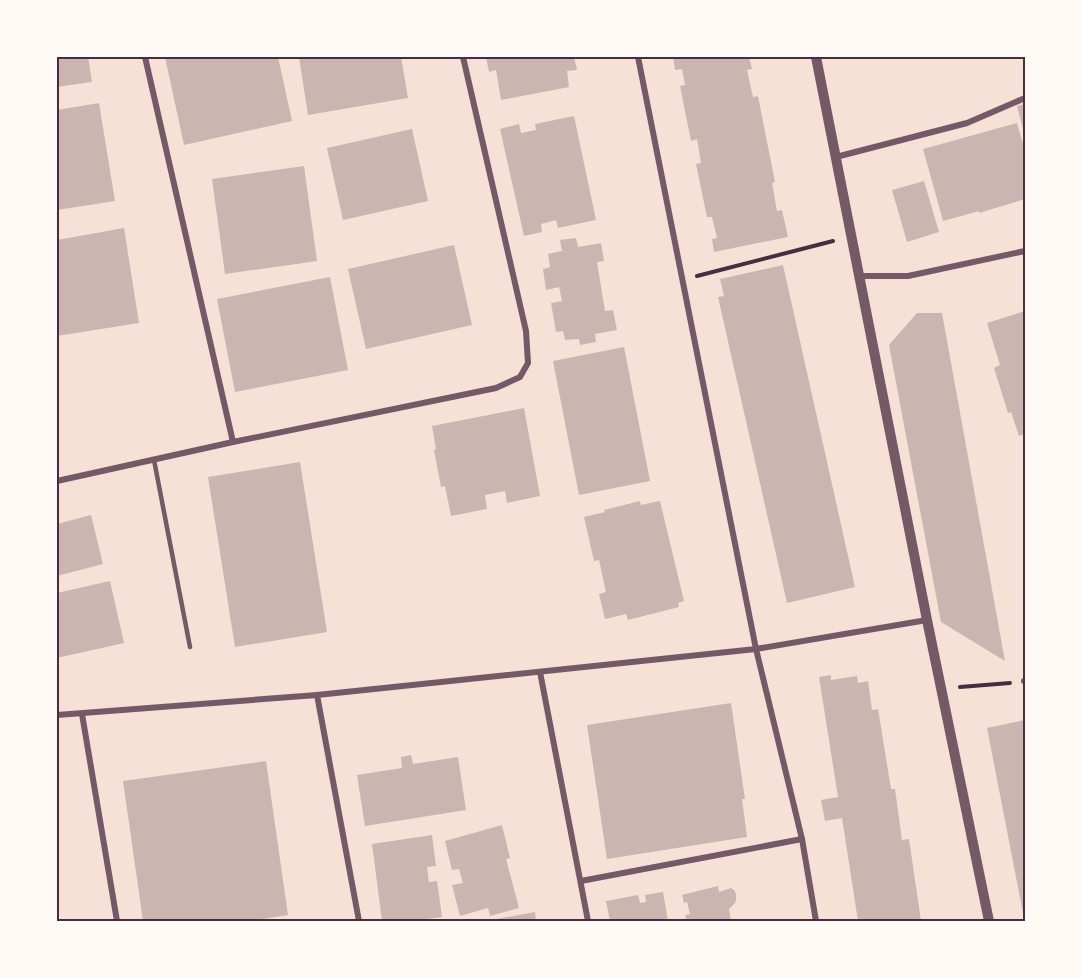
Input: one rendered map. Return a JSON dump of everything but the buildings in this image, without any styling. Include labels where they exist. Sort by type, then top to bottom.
[{"type":"street","points":[[145,57],[233,442]]},
{"type":"street","points":[[57,481],[496,388],[520,377],[528,363],[526,331],[463,57]]},
{"type":"street","points":[[638,57],[756,649],[802,839],[816,921]]},
{"type":"street","points":[[816,57],[989,921]]},
{"type":"street","points":[[836,157],[967,123],[1025,98]]},
{"type":"street","points":[[859,276],[908,276],[1025,251]]},
{"type":"street","points":[[57,715],[317,695],[756,649],[927,620]]},
{"type":"street","points":[[540,672],[588,921]]},
{"type":"street","points":[[317,695],[357,921]]},
{"type":"street","points":[[82,714],[117,921]]},
{"type":"street","points":[[581,881],[802,839]]},
{"type":"lane","points":[[154,460],[190,647]]},
{"type":"path","points":[[682,280],[851,237]]},
{"type":"path","points":[[942,689],[1024,681]]}]
